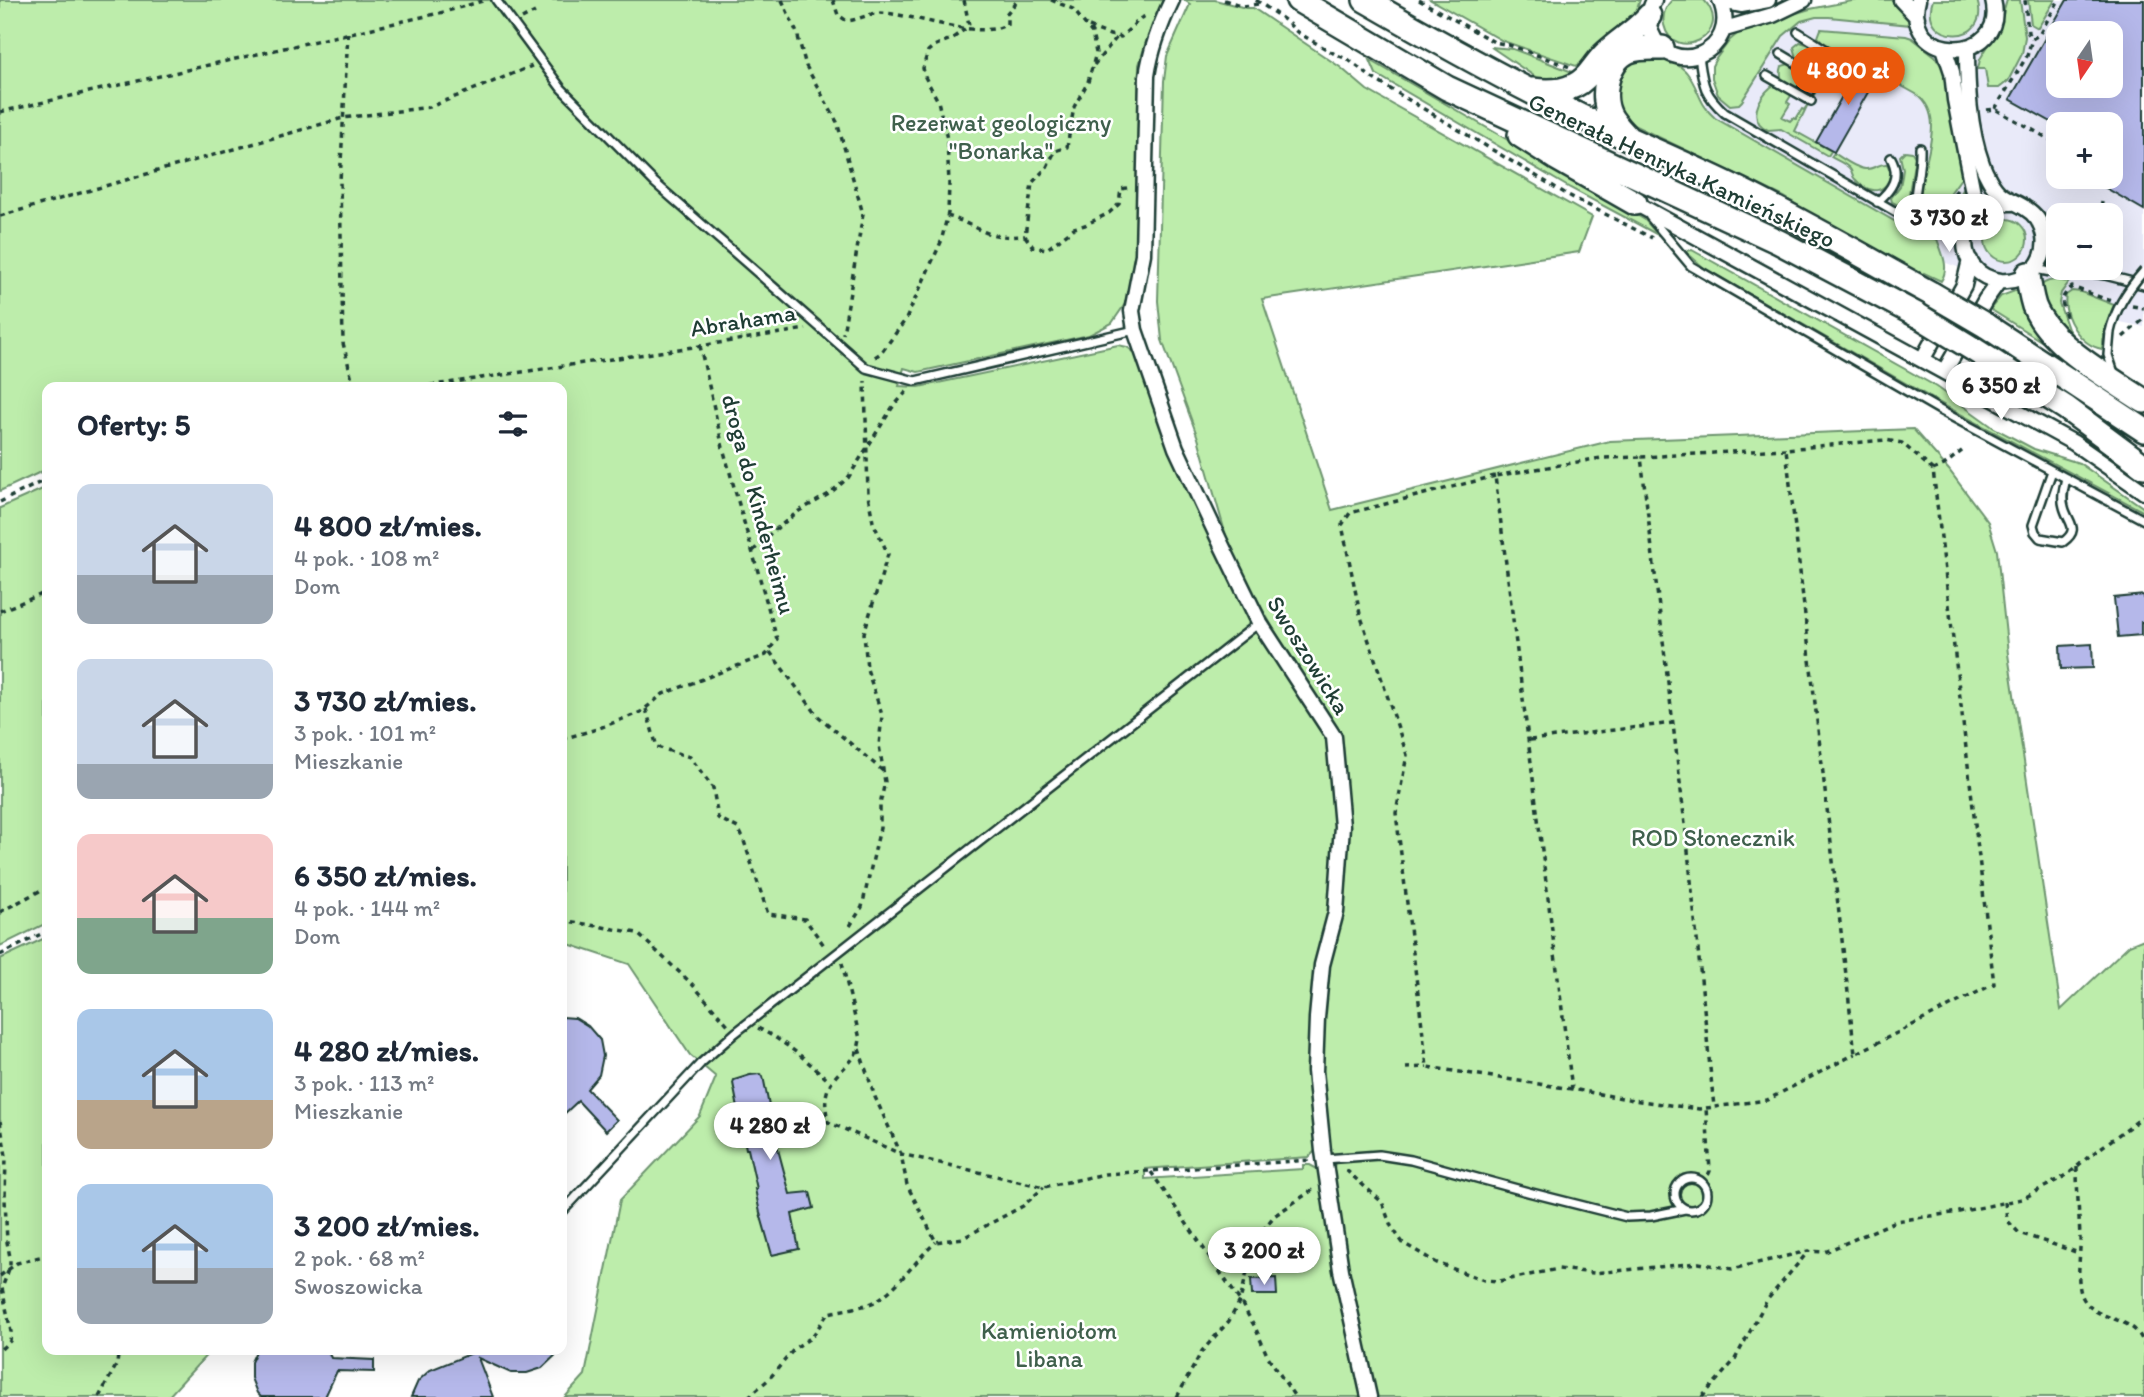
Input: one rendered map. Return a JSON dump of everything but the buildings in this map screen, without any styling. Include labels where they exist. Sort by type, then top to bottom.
[{"type":"main road","name":"Generała Henryka Kamieńskiego","points":[[1298,0],[1447,88],[1779,242],[1919,316],[2066,408],[2144,466]]},
{"type":"main road","name":"Generała Henryka Kamieńskiego","points":[[1365,0],[1529,90],[1738,189],[1813,228],[1985,325],[2144,430]]},
{"type":"main road","points":[[1529,90],[1551,92],[1573,87],[1584,79],[1606,53],[1637,30],[1651,8]]},
{"type":"main road","points":[[1628,139],[1610,117],[1604,87],[1612,68],[1626,52],[1644,47],[1662,48]]},
{"type":"main road","points":[[1447,88],[1556,158],[1635,203]]},
{"type":"main road","points":[[2031,272],[2035,308],[2047,326],[2083,360],[2144,401]]},
{"type":"street","name":"Swoszowicka","points":[[1172,0],[1154,42],[1146,76],[1143,254],[1132,311],[1135,330],[1176,448],[1259,622],[1334,737],[1342,826],[1336,912],[1322,965],[1314,1071],[1341,1270],[1369,1397]]},
{"type":"street","points":[[1651,8],[1650,28],[1654,39],[1673,55],[1686,58],[1699,56],[1710,50],[1719,40],[1725,29],[1721,1],[1741,5],[1768,0]]},
{"type":"street","points":[[1725,29],[1773,15],[1804,0]]},
{"type":"street","points":[[1901,0],[1917,17]]},
{"type":"street","points":[[1918,0],[1917,17],[1922,32],[1944,48],[1955,50],[1967,48],[1986,36],[1992,26],[1994,7]]},
{"type":"street","points":[[1944,48],[1952,72],[1977,213]]},
{"type":"street","points":[[1967,48],[1970,111],[1982,166],[1996,191],[2034,214],[2045,237],[2041,259],[2031,272],[2009,281],[1999,281],[1977,270],[1966,250],[1965,239],[1977,213],[1999,202],[2012,202]]},
{"type":"street","name":"Generała Henryka Kamieńskiego","points":[[1635,203],[2074,443],[2144,492]]},
{"type":"street","points":[[1922,360],[1964,285],[1970,260]]},
{"type":"street","points":[[1944,372],[1999,281]]},
{"type":"lane","points":[[496,0],[561,88],[655,183],[818,326]]},
{"type":"lane","points":[[1994,7],[2001,0]]},
{"type":"lane","points":[[1798,33],[1836,56]]},
{"type":"lane","points":[[1781,54],[1824,79]]},
{"type":"lane","points":[[1699,56],[1704,89],[1725,113],[1914,222],[1965,239]]},
{"type":"lane","points":[[1767,76],[1811,101]]},
{"type":"lane","points":[[1914,222],[1913,203],[1920,148]]},
{"type":"lane","points":[[1877,202],[1886,194],[1896,177],[1891,158]]},
{"type":"lane","points":[[1635,203],[1656,222],[1690,266],[1919,398],[2144,520]]},
{"type":"lane","points":[[2117,383],[2108,355],[2112,318],[2129,287],[2144,271]]},
{"type":"lane","points":[[2031,272],[2046,273]]},
{"type":"lane","points":[[2123,280],[2144,285]]},
{"type":"lane","name":"Abrahama","points":[[818,326],[864,366],[915,381],[1135,330]]},
{"type":"lane","points":[[2052,471],[2033,526],[2040,538],[2063,542],[2071,537],[2073,528],[2063,499],[2066,478]]},
{"type":"lane","points":[[567,1207],[701,1063],[735,1033],[1259,622]]},
{"type":"lane","points":[[1324,1160],[1378,1155],[1411,1160],[1627,1217],[1695,1209],[1704,1204],[1707,1194],[1700,1181],[1685,1180],[1678,1187],[1676,1197],[1685,1209]]},
{"type":"path","points":[[0,112],[487,0]]},
{"type":"path","points":[[782,0],[797,33],[806,65],[837,122],[863,214],[841,346]]},
{"type":"path","points":[[833,0],[838,15],[847,21],[876,13],[968,29],[1002,28],[1007,24],[1007,13],[1018,0]]},
{"type":"path","points":[[964,0],[968,29]]},
{"type":"path","points":[[1051,0],[1073,9],[1092,33],[1097,54],[1088,82],[1074,107],[1067,147],[1055,151],[1047,167],[1032,183],[1025,236],[1033,247],[1047,249],[1074,228],[1110,213],[1119,204],[1121,189],[1144,186]]},
{"type":"path","points":[[1224,0],[1243,6],[1261,4]]},
{"type":"path","points":[[1256,0],[1286,21],[1297,33],[1349,60],[1372,78],[1568,195],[1656,240]]},
{"type":"path","points":[[1419,0],[1494,42],[1573,69]]},
{"type":"path","points":[[2025,0],[2028,33],[2032,39]]},
{"type":"path","points":[[1995,110],[2026,56],[2032,39],[2039,35],[2059,0]]},
{"type":"path","points":[[528,16],[535,12]]},
{"type":"path","points":[[1087,27],[1121,37],[1146,15],[1164,16]]},
{"type":"path","points":[[852,941],[848,936],[850,926],[862,907],[877,841],[885,772],[879,745],[882,715],[867,669],[864,633],[888,554],[873,522],[868,495],[864,366],[882,352],[906,319],[941,242],[947,216],[949,183],[947,139],[938,101],[923,68],[928,51],[968,29]]},
{"type":"path","points":[[348,33],[340,181],[343,343],[353,382]]},
{"type":"path","points":[[1092,67],[1117,37]]},
{"type":"path","points":[[0,216],[344,118],[430,107],[542,62]]},
{"type":"path","points":[[1987,110],[1995,110],[2046,138]]},
{"type":"path","points":[[1942,223],[1959,188]]},
{"type":"path","points":[[1913,210],[1951,200]]},
{"type":"path","points":[[947,216],[990,234],[1025,236]]},
{"type":"path","points":[[2069,324],[2062,299],[2064,293],[2072,287],[2121,305],[2144,308]]},
{"type":"path","points":[[2115,343],[2144,319]]},
{"type":"path","name":"Abrahama","points":[[454,382],[818,326]]},
{"type":"path","name":"droga do Kinderheimu","points":[[567,737],[597,729],[641,712],[663,694],[766,655],[777,639],[723,448],[700,346]]},
{"type":"path","points":[[753,551],[799,510],[829,494],[848,478],[892,408],[915,381]]},
{"type":"path","points":[[1406,1068],[1427,1068],[1633,1100],[1706,1108],[1767,1100],[1994,984],[1933,470],[1902,443],[1885,440],[1786,449],[1601,458],[1495,476],[1350,513],[1342,525],[1360,614],[1407,755],[1396,813],[1427,1068]]},
{"type":"path","points":[[1786,449],[1855,1054]]},
{"type":"path","points":[[1933,470],[1963,450]]},
{"type":"path","points":[[1640,457],[1673,723],[1714,1107]]},
{"type":"path","points":[[1495,476],[1572,1089]]},
{"type":"path","points":[[0,502],[42,481]]},
{"type":"path","points":[[0,611],[42,594]]},
{"type":"path","points":[[770,652],[818,716],[885,772]]},
{"type":"path","points":[[646,709],[657,747],[690,757],[713,788],[718,818],[737,828],[743,838],[768,914],[804,919],[831,956]]},
{"type":"path","points":[[1530,740],[1673,723]]},
{"type":"path","points":[[0,912],[42,890]]},
{"type":"path","points":[[567,921],[637,933],[691,983],[735,1033]]},
{"type":"path","points":[[0,955],[42,934]]},
{"type":"path","points":[[839,951],[860,1039],[859,1049],[875,1097],[901,1154],[907,1185],[936,1242]]},
{"type":"path","points":[[747,1023],[782,1041],[831,1083]]},
{"type":"path","points":[[859,1049],[845,1069],[834,1078],[827,1091],[828,1122],[901,1154],[1044,1186],[1105,1174],[1324,1160],[1339,1162],[1382,1202],[1391,1226],[1403,1243],[1437,1263],[1484,1280],[1500,1281],[1558,1269],[1594,1273],[1699,1263],[1732,1269],[1808,1251],[1825,1252],[1896,1221],[2022,1199],[2067,1175],[2144,1116]]},
{"type":"path","points":[[1704,1184],[1710,1171],[1706,1108]]},
{"type":"path","points":[[0,1121],[6,1156],[6,1221],[10,1257],[2,1288],[11,1332],[10,1341],[0,1350]]},
{"type":"path","points":[[2077,1167],[2081,1296],[2095,1313],[2128,1324],[2140,1334],[2144,1345]]},
{"type":"path","points":[[1151,1172],[1240,1301],[1267,1355],[1295,1397]]},
{"type":"path","points":[[1177,1397],[1202,1352],[1229,1321],[1240,1301],[1260,1234],[1274,1216],[1328,1181]]},
{"type":"path","points":[[747,1397],[769,1379],[795,1348],[812,1337],[828,1312],[874,1302],[910,1272],[924,1252],[936,1242],[962,1238],[1023,1206],[1044,1186]]},
{"type":"path","points":[[2005,1202],[2007,1220],[2019,1233],[2080,1253]]},
{"type":"path","points":[[1702,1397],[1734,1361],[1767,1300],[1808,1251]]},
{"type":"path","points":[[0,1276],[17,1263],[42,1256]]},
{"type":"path","points":[[99,1397],[117,1364],[118,1355]]},
{"type":"shaded area","points":[[1851,0],[2144,0],[2144,327],[2092,316],[1908,249],[1684,132],[1758,34]]},
{"type":"green space","points":[[0,0],[1164,0],[1147,38],[1139,65],[1135,270],[1127,301],[1112,323],[1089,335],[918,372],[904,368],[899,386],[919,387],[1118,345],[1127,347],[1138,355],[1208,534],[1240,598],[1314,712],[1330,746],[1336,793],[1332,906],[1318,963],[1317,1149],[1309,1157],[1145,1169],[1145,1179],[1303,1169],[1303,1165],[1310,1165],[1323,1172],[1365,1397],[565,1397],[585,1375],[620,1200],[700,1116],[716,1077],[690,1055],[629,964],[567,944],[567,382],[42,382],[42,471],[0,491]]},
{"type":"green space","name":"ROD Słonecznik","points":[[1184,0],[1215,0],[1253,8],[1340,67],[1367,90],[1592,217],[1579,252],[1262,299],[1332,510],[1610,441],[1913,429],[1949,470],[1988,522],[1997,551],[2008,654],[2061,1010],[2129,945],[2144,939],[2144,1397],[1373,1397],[1332,1185],[1335,1161],[1327,1153],[1320,1061],[1328,965],[1339,911],[1337,730],[1273,628],[1227,539],[1198,438],[1162,340],[1158,301],[1164,81],[1167,56],[1190,4]]},
{"type":"green space","points":[[1431,0],[1640,0],[1630,21],[1594,46],[1585,60],[1576,66],[1503,41]]},
{"type":"green space","points":[[1672,0],[1704,0],[1712,13],[1713,24],[1708,34],[1689,43],[1670,37],[1663,18]]},
{"type":"green space","points":[[1857,0],[1892,0],[1908,17],[1911,25],[1829,17],[1801,21],[1783,36],[1739,104],[1730,105],[1718,95],[1712,78],[1712,66],[1730,40],[1743,29],[1810,9]]},
{"type":"green space","points":[[1933,0],[1977,0],[1979,15],[1975,26],[1966,33],[1944,32],[1935,26],[1931,15]]},
{"type":"green space","points":[[2007,0],[2020,0],[2025,37],[2022,54],[2008,81],[1999,88],[1988,88],[1985,69],[1978,69],[1980,59],[1999,28]]},
{"type":"green space","points":[[2028,0],[2055,0],[2038,28],[2031,24]]},
{"type":"green space","points":[[1821,29],[1912,38],[1935,56],[1945,72],[1964,174],[1946,199],[1937,223],[1924,214],[1920,200],[1932,125],[1928,108],[1916,94],[1827,47],[1818,37]]},
{"type":"green space","points":[[1800,42],[1834,59],[1826,74],[1797,58],[1794,47]]},
{"type":"green space","points":[[1491,47],[1513,49],[1580,75],[1543,82]]},
{"type":"green space","points":[[1656,56],[1684,70],[1705,107],[1715,118],[1917,234],[1937,239],[1945,266],[1941,281],[1924,273],[1921,278],[1784,197],[1625,121],[1612,99],[1623,63]]},
{"type":"green space","points":[[1370,60],[1627,209],[1645,220],[1658,235],[1570,188],[1376,74]]},
{"type":"green space","points":[[1789,64],[1820,80],[1813,97],[1782,80],[1782,66]]},
{"type":"green space","points":[[1772,86],[1792,94],[1787,102],[1790,104],[1782,117],[1790,121],[1796,119],[1808,104],[1795,131],[1831,151],[1828,156],[1781,129],[1768,130],[1758,121],[1756,115],[1759,103]]},
{"type":"green space","points":[[1905,151],[1912,152],[1915,157],[1907,206],[1904,208],[1892,202],[1891,198],[1900,186],[1903,169],[1900,156]]},
{"type":"green space","points":[[1834,153],[1861,168],[1887,164],[1891,172],[1889,180],[1882,189],[1866,188],[1854,178],[1849,167],[1831,157]]},
{"type":"green space","points":[[1966,185],[1964,209],[1946,223],[1951,209]]},
{"type":"green space","points":[[2006,219],[2021,225],[2027,240],[2021,255],[2006,261],[1991,255],[1985,240],[1991,225]]},
{"type":"green space","points":[[1692,250],[1937,387],[1994,428],[2034,449],[2079,463],[2144,508],[2144,512],[1949,408],[1704,268],[1685,251]]},
{"type":"green space","points":[[2055,280],[2069,282],[2061,293],[2059,303],[2068,329],[2078,343],[2102,362],[2080,350],[2056,328],[2038,298],[2038,290],[2044,283]]},
{"type":"green space","points":[[2023,288],[2068,358],[1990,309],[2001,296]]},
{"type":"green space","points":[[2072,291],[2114,305],[2105,327],[2102,349],[2087,342],[2074,329],[2065,303],[2066,295]]},
{"type":"green space","points":[[42,489],[42,925],[0,946],[0,508]]},
{"type":"green space","points":[[42,939],[42,1355],[206,1355],[168,1397],[0,1397],[0,959]]},
{"type":"park label","name":"Rezerwat geologiczny \"Bonarka\"","points":[[1001,136]]},
{"type":"park label","name":"Kamieniołom Libana","points":[[1049,1344]]}]
